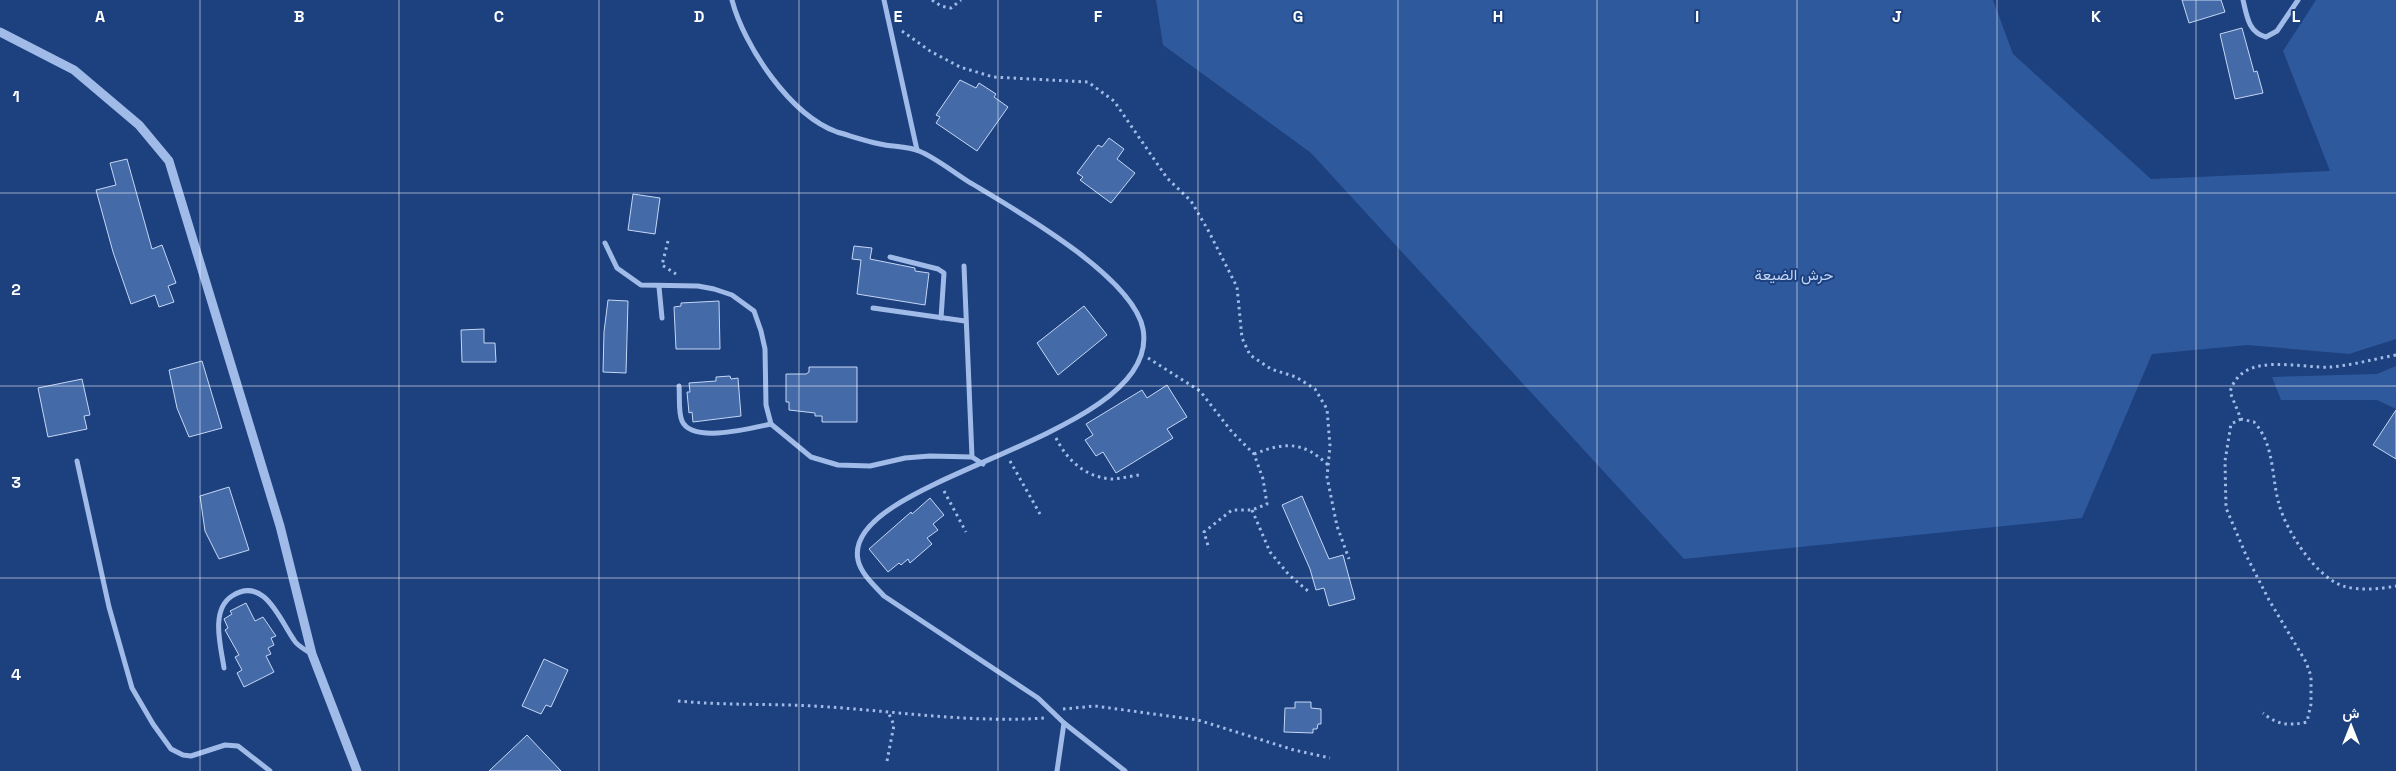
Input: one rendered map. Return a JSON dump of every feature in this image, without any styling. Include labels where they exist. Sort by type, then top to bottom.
[{"type":"street","points":[[732,0],[755,54],[784,92],[809,115],[834,131],[878,144],[917,150],[1062,240],[1102,272],[1127,299],[1141,318],[1144,335],[1143,355],[1133,374],[1120,387],[1053,431],[1004,452],[983,464],[940,482],[894,505],[870,527],[860,542],[858,560],[866,576],[884,596],[1038,698],[1064,723],[1125,771]]},
{"type":"street","points":[[884,0],[891,24],[917,150]]},
{"type":"street","points":[[2243,0],[2248,20],[2253,30],[2266,37],[2277,31],[2298,0]]},
{"type":"street","points":[[0,32],[74,70],[139,125],[169,162],[280,526],[312,654],[357,771]]},
{"type":"street","points":[[605,243],[617,268],[641,284],[659,287],[698,286],[714,289],[732,295],[754,311],[762,331],[765,349],[766,405],[771,424],[812,457],[838,465],[870,466],[905,458],[930,456],[972,457],[983,464]]},
{"type":"street","points":[[890,257],[938,268],[944,272],[941,318]]},
{"type":"street","points":[[964,266],[972,457]]},
{"type":"street","points":[[659,287],[662,318]]},
{"type":"street","points":[[873,308],[965,321]]},
{"type":"street","points":[[679,386],[682,421],[689,429],[704,433],[724,433],[771,424]]},
{"type":"street","points":[[77,461],[109,607],[132,688],[153,724],[171,749],[183,755],[191,756],[225,745],[238,746],[270,771]]},
{"type":"street","points":[[224,668],[219,626],[222,606],[229,597],[239,591],[250,590],[263,596],[276,607],[295,642],[312,654]]},
{"type":"street","points":[[1057,771],[1064,723]]},
{"type":"path","points":[[932,0],[941,6],[951,8],[961,0]]},
{"type":"path","points":[[891,24],[930,51],[960,67],[993,77],[1088,82],[1114,101],[1167,178],[1191,201],[1208,230],[1237,286],[1242,338],[1250,356],[1271,369],[1296,377],[1315,389],[1327,409],[1330,446],[1327,477],[1337,526],[1349,559]]},
{"type":"path","points":[[668,241],[662,265],[678,274]]},
{"type":"path","points":[[2241,419],[2230,392],[2238,376],[2257,366],[2271,364],[2341,366],[2396,354]]},
{"type":"path","points":[[1143,355],[1200,391],[1232,432],[1254,454],[1263,479],[1267,504],[1252,510],[1232,510],[1204,532],[1209,550]]},
{"type":"path","points":[[2263,713],[2279,724],[2293,725],[2307,722],[2311,704],[2311,676],[2306,662],[2268,600],[2226,508],[2225,461],[2231,424],[2241,419],[2254,422],[2267,440],[2280,506],[2298,544],[2316,566],[2333,581],[2344,587],[2379,588],[2396,586]]},
{"type":"path","points":[[1053,431],[1064,455],[1082,470],[1111,478],[1139,474]]},
{"type":"path","points":[[1254,454],[1269,448],[1304,447],[1314,452],[1328,465]]},
{"type":"path","points":[[1004,452],[1040,514]]},
{"type":"path","points":[[940,482],[966,532]]},
{"type":"path","points":[[1252,510],[1270,552],[1289,575],[1308,591]]},
{"type":"path","points":[[678,701],[722,706],[788,705],[990,720],[1058,717]]},
{"type":"path","points":[[1053,712],[1077,706],[1095,706],[1198,720],[1294,750],[1330,758]]},
{"type":"path","points":[[887,761],[894,725],[888,712]]},
{"type":"green space","name":"حرش الضيعة","points":[[1156,0],[1993,0],[2013,54],[2151,179],[2330,171],[2283,51],[2316,0],[2396,0],[2396,339],[2349,354],[2247,345],[2152,354],[2082,518],[1684,559],[1311,153],[1163,45]]},
{"type":"green space","points":[[2396,366],[2396,409],[2377,400],[2281,400],[2272,377],[2377,374]]},
{"type":"building","points":[[2182,0],[2221,0],[2225,12],[2189,23]]},
{"type":"building","points":[[2242,28],[2254,72],[2257,71],[2263,93],[2235,99],[2220,34]]},
{"type":"building","points":[[960,80],[976,88],[979,83],[996,94],[994,97],[1008,107],[977,151],[936,123],[940,117],[936,115]]},
{"type":"building","points":[[1109,138],[1124,149],[1117,159],[1135,173],[1111,203],[1080,180],[1083,177],[1077,173],[1098,145],[1102,147]]},
{"type":"building","points":[[127,159],[152,249],[162,245],[176,283],[168,286],[174,302],[159,307],[155,295],[131,304],[113,252],[96,190],[116,185],[110,163]]},
{"type":"building","points":[[633,194],[660,198],[655,234],[628,230]]},
{"type":"building","points":[[854,246],[872,248],[870,259],[915,268],[915,271],[929,273],[925,305],[857,294],[861,260],[852,259]]},
{"type":"building","points":[[608,300],[628,301],[626,373],[603,372],[604,332]]},
{"type":"building","points":[[719,301],[720,349],[676,349],[674,307],[681,306],[681,303]]},
{"type":"building","points":[[1084,306],[1107,335],[1058,375],[1037,343]]},
{"type":"building","points":[[484,329],[484,343],[495,343],[496,362],[462,362],[461,330]]},
{"type":"building","points":[[202,361],[222,428],[189,437],[177,408],[169,370]]},
{"type":"building","points":[[809,367],[857,367],[857,422],[822,422],[822,416],[815,416],[815,413],[789,410],[789,402],[786,402],[786,374],[806,374],[809,372]]},
{"type":"building","points":[[730,376],[731,379],[738,378],[741,416],[693,422],[692,412],[689,413],[687,392],[690,392],[689,383],[716,381],[716,377]]},
{"type":"building","points":[[82,379],[90,415],[84,416],[87,429],[48,437],[38,388]]},
{"type":"building","points":[[1167,385],[1187,417],[1167,429],[1173,438],[1116,473],[1103,452],[1096,456],[1085,440],[1093,435],[1086,424],[1142,390],[1147,398]]},
{"type":"building","points":[[2396,410],[2396,459],[2373,445]]},
{"type":"building","points":[[229,487],[249,550],[219,559],[205,531],[200,496]]},
{"type":"building","points":[[1302,496],[1329,559],[1343,555],[1355,599],[1329,606],[1324,588],[1316,590],[1310,569],[1282,505]]},
{"type":"building","points":[[930,498],[944,515],[933,524],[938,530],[927,538],[932,544],[910,563],[908,559],[901,565],[899,563],[888,572],[869,549]]},
{"type":"building","points":[[246,603],[255,621],[263,617],[276,636],[271,638],[274,645],[268,648],[271,654],[266,656],[274,672],[244,687],[237,673],[242,670],[235,657],[239,655],[225,630],[228,628],[224,619],[232,614],[230,611]]},
{"type":"building","points":[[544,659],[568,670],[551,707],[546,705],[541,714],[522,706]]},
{"type":"building","points":[[1295,702],[1311,702],[1311,708],[1321,709],[1321,724],[1318,724],[1317,729],[1313,729],[1313,733],[1284,732],[1285,708],[1295,708]]},
{"type":"building","points":[[527,735],[561,771],[489,771]]}]
